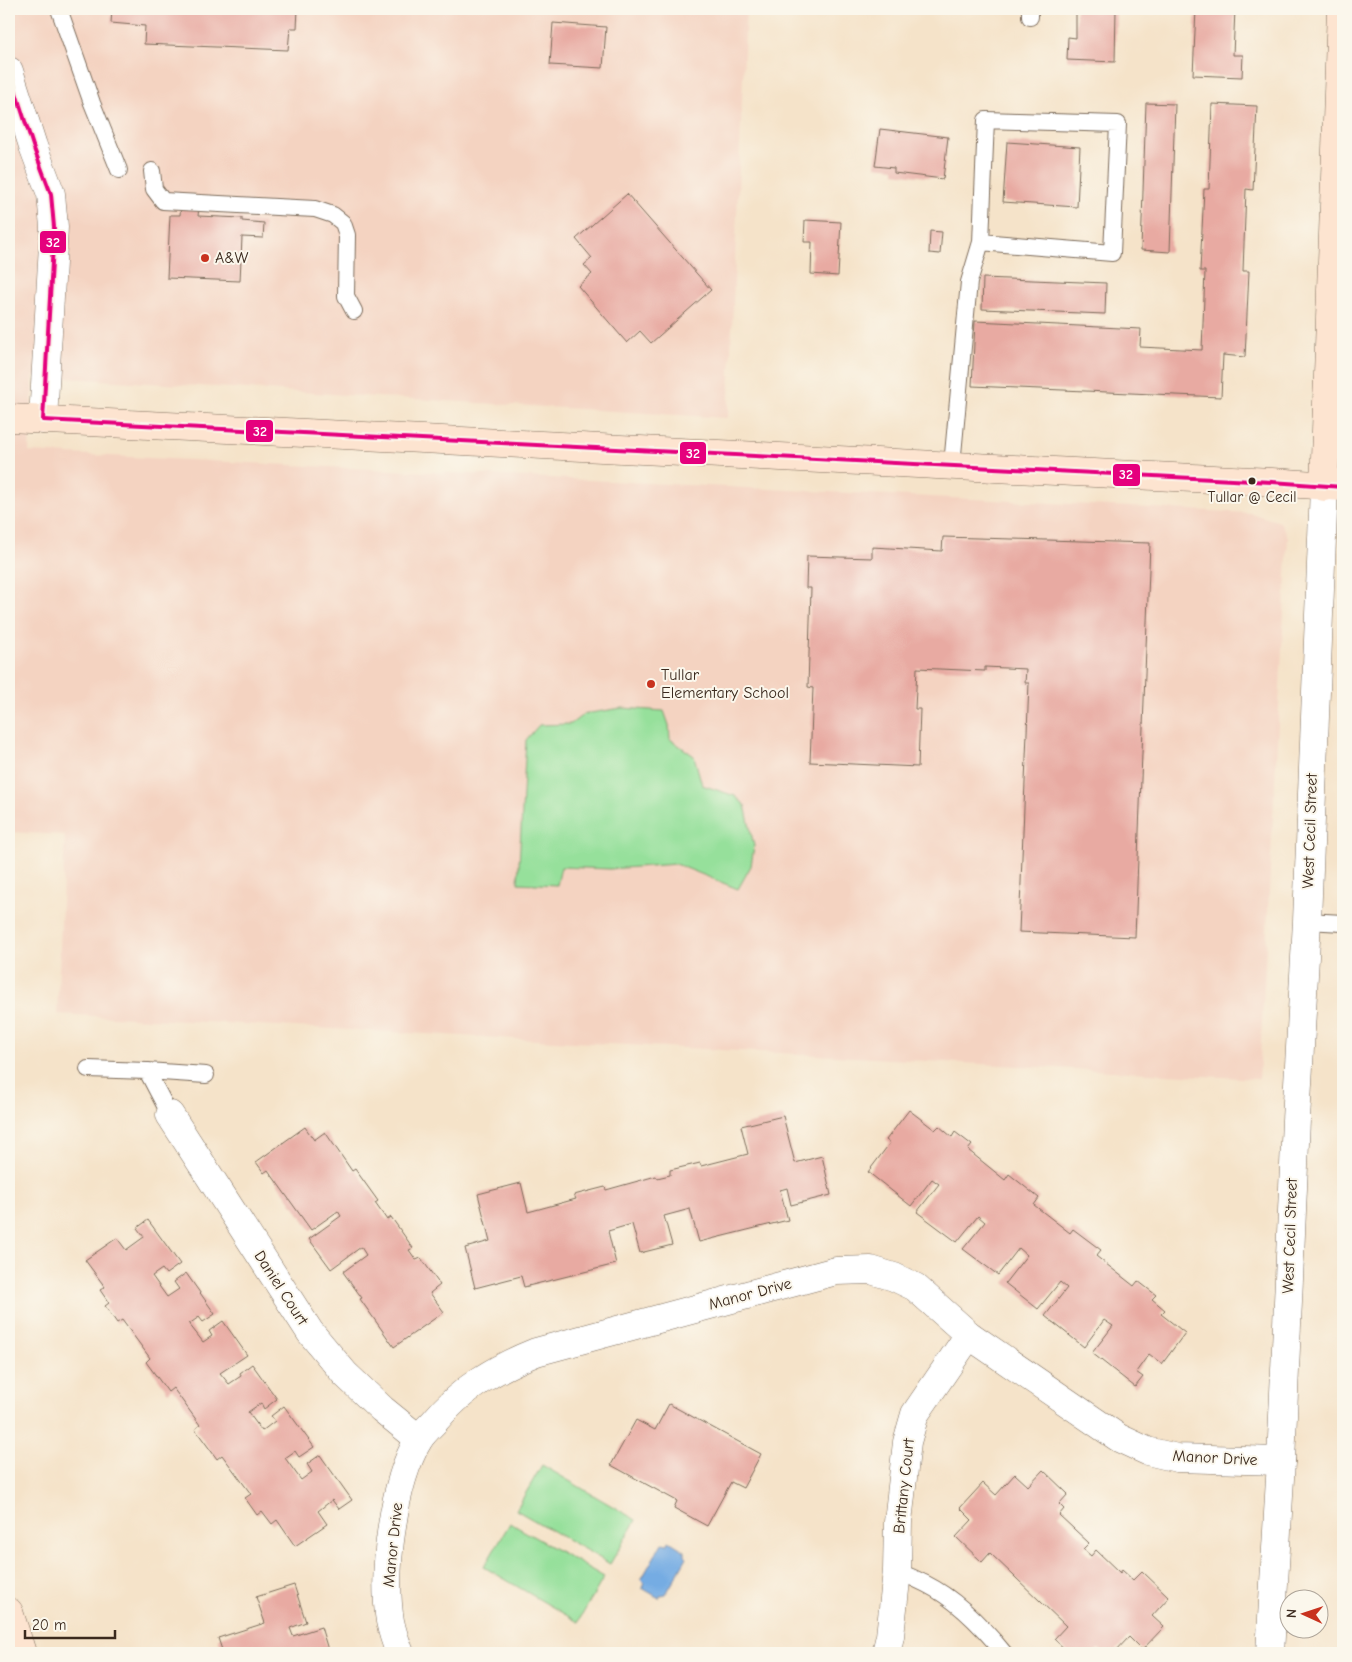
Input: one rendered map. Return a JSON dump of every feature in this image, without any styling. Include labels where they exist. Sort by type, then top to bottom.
[{"type":"main road","name":"West Cecil Street","points":[[1333,487],[1341,9]]},
{"type":"main road","points":[[9,418],[952,465],[1333,487]]},
{"type":"main road","points":[[9,1612],[22,1653]]},
{"type":"street","points":[[9,71],[33,146],[51,194],[54,227],[42,420]]},
{"type":"street","name":"West Cecil Street","points":[[1270,1653],[1281,1461],[1296,1120],[1333,487]]},
{"type":"street","name":"Daniel Court","points":[[170,1115],[310,1332],[345,1374],[382,1409],[419,1439]]},
{"type":"street","name":"Manor Drive","points":[[400,1653],[390,1622],[387,1586],[393,1517],[400,1488],[419,1439],[446,1407],[486,1375],[536,1352],[836,1271],[871,1270],[894,1276],[915,1287],[969,1336],[1119,1438],[1147,1450],[1177,1458],[1281,1461]]},
{"type":"street","name":"Brittany Court","points":[[886,1653],[890,1636],[897,1571],[898,1522],[907,1442],[915,1414],[969,1336]]},
{"type":"lane","points":[[59,9],[92,103],[120,170]]},
{"type":"lane","points":[[952,465],[969,282],[981,242],[986,120],[1118,124],[1112,252],[981,242]]},
{"type":"lane","points":[[152,172],[154,189],[163,201],[315,209],[333,215],[343,224],[348,235],[346,296],[354,310]]},
{"type":"lane","points":[[1307,921],[1343,923]]},
{"type":"lane","points":[[88,1068],[206,1075]]},
{"type":"lane","points":[[147,1071],[170,1115]]},
{"type":"lane","points":[[897,1571],[927,1584],[957,1605],[993,1639],[1004,1653]]},
{"type":"shaded area","name":"Tullar Elementary School","points":[[9,9],[746,9],[728,418],[33,376],[29,452],[1250,513],[1280,522],[1288,537],[1259,1079],[57,1014],[65,835],[9,832]]},
{"type":"green space","points":[[622,708],[664,711],[669,725],[670,739],[694,756],[702,785],[735,796],[745,805],[754,846],[751,866],[738,889],[676,864],[610,869],[561,867],[557,885],[518,883],[526,740],[539,725],[571,724],[584,714]]},
{"type":"green space","points":[[542,1465],[636,1520],[610,1564],[516,1510]]},
{"type":"green space","points":[[510,1523],[604,1577],[578,1622],[484,1567]]},
{"type":"water","points":[[669,1541],[685,1551],[687,1557],[666,1594],[661,1595],[659,1598],[642,1588],[644,1582],[641,1580],[662,1543],[668,1544]]},
{"type":"building","points":[[112,9],[298,9],[297,28],[290,28],[288,50],[144,44],[145,26],[111,23]]},
{"type":"building","points":[[1076,9],[1116,9],[1115,62],[1067,60],[1068,37],[1076,38]]},
{"type":"building","points":[[1196,9],[1235,9],[1233,55],[1243,55],[1242,77],[1193,75]]},
{"type":"building","points":[[553,23],[606,27],[603,68],[550,65]]},
{"type":"building","points":[[1146,103],[1175,104],[1170,252],[1141,250]]},
{"type":"building","points":[[1212,104],[1257,106],[1253,190],[1246,189],[1243,271],[1249,271],[1245,357],[1223,355],[1221,397],[972,386],[975,321],[1141,329],[1140,347],[1202,350],[1205,271],[1200,271],[1204,189],[1209,189]]},
{"type":"building","points":[[880,129],[948,137],[943,179],[894,173],[894,168],[875,166]]},
{"type":"building","points":[[1007,142],[1080,147],[1077,207],[1003,202]]},
{"type":"building","points":[[627,194],[711,290],[651,343],[640,331],[627,343],[578,286],[592,274],[584,265],[592,258],[576,239]]},
{"type":"building","name":"A&W","points":[[181,205],[199,206],[198,216],[242,218],[242,221],[264,223],[263,238],[242,237],[240,281],[167,278],[170,215],[180,215]]},
{"type":"building","points":[[805,220],[841,222],[838,276],[811,274],[812,242],[804,242]]},
{"type":"building","points":[[930,231],[942,232],[940,254],[929,253]]},
{"type":"building","points":[[983,278],[1106,283],[1105,314],[982,309]]},
{"type":"building","points":[[943,537],[1150,543],[1135,937],[1019,932],[1029,683],[1025,683],[1026,669],[985,667],[985,671],[917,668],[915,709],[920,709],[918,767],[810,762],[813,688],[808,687],[811,588],[806,588],[807,556],[872,558],[872,547],[942,551]]},
{"type":"building","points":[[909,1110],[935,1130],[939,1126],[952,1137],[955,1132],[972,1145],[968,1150],[1005,1180],[1009,1174],[1039,1198],[1034,1205],[1070,1233],[1073,1229],[1101,1250],[1096,1256],[1134,1286],[1138,1281],[1156,1295],[1152,1299],[1165,1310],[1161,1314],[1185,1333],[1162,1364],[1149,1354],[1136,1372],[1143,1377],[1135,1387],[1092,1353],[1113,1326],[1104,1320],[1084,1347],[1045,1316],[1067,1288],[1060,1282],[1038,1309],[1005,1283],[1027,1255],[1019,1248],[998,1275],[963,1249],[985,1222],[978,1216],[957,1242],[917,1212],[939,1184],[932,1179],[911,1206],[868,1172],[890,1143],[886,1140]]},
{"type":"building","points":[[783,1116],[795,1163],[822,1156],[831,1195],[791,1205],[787,1188],[780,1190],[788,1220],[699,1242],[690,1209],[664,1216],[672,1245],[640,1253],[632,1224],[608,1231],[616,1264],[524,1287],[521,1276],[475,1288],[465,1248],[490,1241],[478,1194],[521,1183],[528,1212],[576,1199],[574,1195],[605,1187],[606,1190],[656,1176],[657,1178],[670,1175],[670,1170],[700,1163],[701,1166],[748,1154],[741,1126]]},
{"type":"building","points":[[305,1127],[314,1140],[325,1132],[352,1171],[355,1169],[378,1201],[375,1203],[387,1220],[391,1217],[413,1248],[409,1250],[416,1260],[421,1258],[440,1285],[430,1293],[444,1312],[394,1347],[343,1272],[366,1255],[361,1247],[331,1269],[309,1239],[341,1216],[338,1211],[311,1230],[268,1170],[264,1173],[256,1162]]},
{"type":"building","points":[[148,1220],[180,1264],[166,1274],[162,1269],[152,1276],[167,1297],[179,1289],[174,1282],[186,1273],[215,1314],[203,1322],[199,1317],[189,1324],[203,1342],[212,1336],[209,1331],[223,1321],[247,1355],[220,1373],[229,1384],[241,1376],[240,1373],[252,1364],[277,1399],[264,1409],[261,1403],[248,1412],[262,1431],[275,1421],[271,1416],[284,1406],[314,1447],[299,1457],[295,1451],[285,1458],[301,1480],[312,1472],[307,1464],[320,1455],[352,1500],[339,1509],[332,1500],[318,1511],[327,1524],[295,1546],[277,1520],[272,1524],[262,1511],[257,1515],[245,1498],[251,1494],[222,1455],[217,1459],[195,1429],[200,1425],[173,1388],[168,1392],[146,1362],[150,1358],[122,1320],[117,1323],[105,1306],[109,1303],[100,1290],[105,1287],[85,1260],[117,1238],[126,1250],[144,1237],[137,1228]]},
{"type":"building","points":[[669,1404],[761,1454],[743,1488],[731,1482],[707,1526],[674,1508],[677,1501],[611,1465],[636,1420],[655,1430]]},
{"type":"building","points":[[1043,1470],[1068,1494],[1059,1504],[1064,1509],[1059,1515],[1089,1543],[1083,1549],[1091,1556],[1096,1550],[1120,1573],[1122,1570],[1133,1580],[1142,1571],[1169,1597],[1152,1616],[1164,1627],[1142,1650],[1129,1637],[1114,1653],[1104,1653],[1099,1649],[1095,1653],[1069,1653],[1054,1639],[1066,1626],[990,1553],[982,1562],[956,1537],[972,1520],[960,1508],[983,1483],[996,1495],[1015,1474],[1028,1486]]},
{"type":"building","points":[[294,1585],[306,1622],[290,1628],[293,1636],[321,1627],[329,1653],[223,1653],[218,1638],[265,1623],[256,1597]]},
{"type":"transit line","name":"32","points":[[9,71],[33,146],[51,194],[54,227],[43,420]]},
{"type":"transit line","name":"32","points":[[43,420],[1343,487]]},
{"type":"place","name":"A&W","points":[[205,258]]},
{"type":"place","name":"Tullar @ Cecil","points":[[1252,481]]},
{"type":"place","name":"Tullar Elementary School","points":[[651,684]]}]
